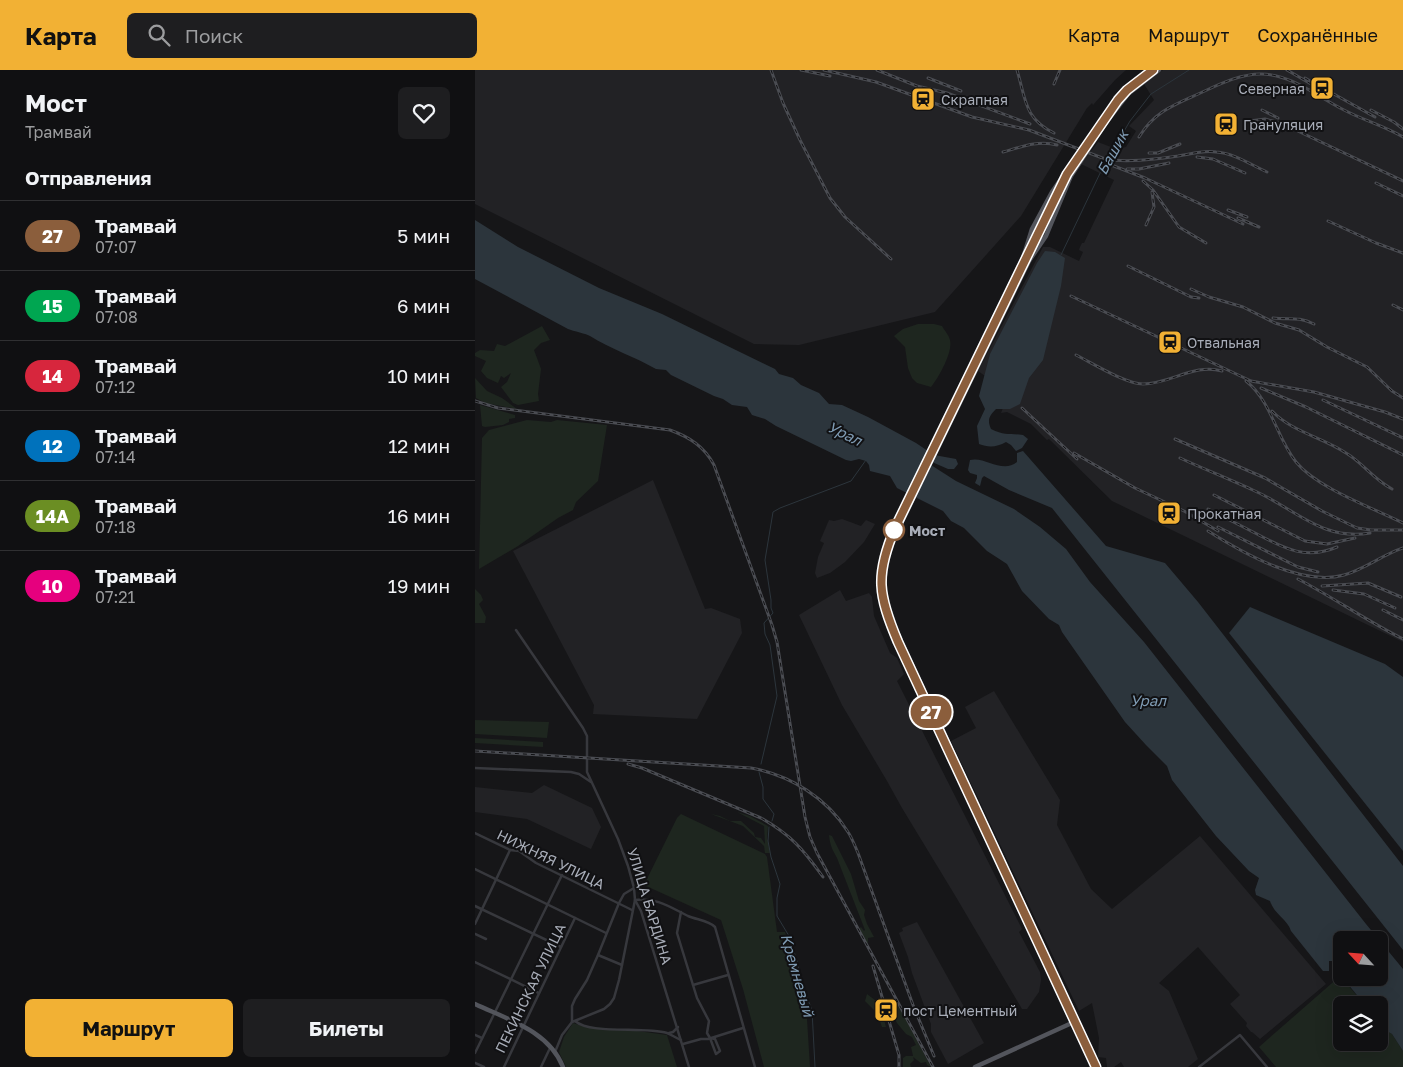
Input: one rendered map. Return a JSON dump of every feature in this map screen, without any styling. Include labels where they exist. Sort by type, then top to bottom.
[{"type":"main road","points":[[939,439],[949,412],[1023,258],[1032,229],[1041,210],[1113,103],[1129,85],[1150,70]]},
{"type":"main road","points":[[1099,1067],[1075,1022],[895,641],[879,593],[879,579],[881,560],[887,541],[1029,261],[1046,236],[1071,176],[1117,106],[1141,83],[1159,70]]},
{"type":"main road","points":[[475,1004],[538,1035],[551,1046],[563,1067]]},
{"type":"main road","points":[[975,1067],[1075,1022]]},
{"type":"main road","points":[[1075,1022],[1093,1067]]},
{"type":"street","name":"УЛИЦА БАРДИНА","points":[[516,630],[587,736],[587,772],[618,839],[634,888],[635,900],[641,911],[689,1067]]},
{"type":"street","points":[[475,768],[571,772],[579,774],[592,782]]},
{"type":"street","name":"НИЖНЯЯ УЛИЦА","points":[[475,832],[510,850],[519,851],[536,863],[633,910]]},
{"type":"street","points":[[475,924],[510,850]]},
{"type":"street","points":[[475,869],[606,933]]},
{"type":"street","points":[[475,1053],[562,875]]},
{"type":"street","points":[[573,1022],[572,1006],[575,999],[599,955],[619,903],[624,894],[634,888]]},
{"type":"street","points":[[555,1052],[562,1035],[573,1022],[610,1004],[618,988],[635,900],[644,899],[654,900],[715,926],[755,1067]]},
{"type":"street","points":[[475,906],[561,947]]},
{"type":"street","points":[[681,912],[677,933],[697,998],[709,1021],[707,1033],[701,1039]]},
{"type":"street","name":"ПЕКИНСКАЯ УЛИЦА","points":[[504,1067],[575,918]]},
{"type":"street","points":[[475,934],[487,940]]},
{"type":"street","points":[[599,955],[623,965]]},
{"type":"street","points":[[475,962],[539,993]]},
{"type":"street","points":[[693,985],[728,975]]},
{"type":"street","points":[[573,1022],[593,1027],[668,1034],[682,1042],[710,1038],[743,1028]]},
{"type":"street","points":[[668,1034],[677,1027]]},
{"type":"street","points":[[707,1033],[716,1054],[720,1051],[720,1048],[715,1039],[710,1038]]},
{"type":"street","points":[[475,1035],[482,1038]]},
{"type":"street","points":[[1199,1067],[1240,1035],[1267,1067]]},
{"type":"street","points":[[541,1067],[551,1046]]},
{"type":"street","points":[[475,1063],[484,1067]]},
{"type":"shaded area","points":[[475,70],[1126,70],[1093,105],[1092,103],[1087,108],[1021,216],[935,312],[799,345],[754,344],[475,204]]},
{"type":"shaded area","points":[[1163,70],[1403,70],[1403,642],[1112,501],[1049,439],[1047,440],[1031,424],[1007,412],[1001,413],[1011,387],[988,378],[978,371],[1043,247],[1050,247],[1079,261],[1083,252],[1079,250],[1080,247],[1084,243],[1114,180],[1081,164],[1098,142],[1116,149],[1126,147],[1136,131],[1129,126],[1154,100],[1144,84]]},
{"type":"shaded area","points":[[918,324],[942,326],[950,340],[947,358],[931,387],[917,383],[912,378],[908,368],[905,347],[894,336],[903,329]]},
{"type":"shaded area","points":[[542,326],[550,340],[541,343],[534,350],[541,369],[539,401],[518,405],[513,403],[501,387],[507,382],[511,373],[504,378],[501,376],[498,383],[487,378],[481,371],[486,361],[475,356],[475,353],[480,350],[494,351],[497,344],[505,346]]},
{"type":"shaded area","points":[[475,378],[487,391],[502,398],[517,409],[485,403],[476,398]]},
{"type":"shaded area","points":[[480,405],[515,415],[515,418],[509,419],[509,422],[503,425],[482,426]]},
{"type":"shaded area","points":[[527,420],[551,422],[557,420],[607,425],[598,481],[576,502],[573,510],[479,569],[482,438],[489,430]]},
{"type":"shaded area","points":[[653,480],[705,609],[711,608],[740,619],[742,633],[697,719],[593,714],[594,705],[513,551]]},
{"type":"shaded area","points":[[842,519],[861,526],[866,520],[875,524],[864,542],[845,562],[830,573],[817,578],[815,573],[818,557],[824,543],[820,541],[829,520]]},
{"type":"shaded area","points":[[475,589],[483,600],[479,604],[486,617],[485,623],[475,623]]},
{"type":"shaded area","points":[[840,590],[846,601],[869,593],[872,597],[874,616],[890,653],[897,658],[904,674],[897,681],[1022,929],[1019,932],[1040,972],[1041,980],[1039,992],[1027,1009],[1022,1009],[842,705],[799,615]]},
{"type":"shaded area","points":[[994,691],[1060,800],[1057,825],[1091,889],[1112,909],[1200,836],[1326,984],[1260,1039],[1251,1032],[1246,1026],[1247,1023],[1230,1004],[1240,995],[1198,947],[1159,983],[1169,991],[1198,1059],[1188,1067],[1124,1067],[1121,1062],[1114,1067],[1107,1067],[1106,1058],[1098,1057],[1099,1038],[1092,1003],[1079,1011],[951,741],[976,728],[965,707]]},
{"type":"shaded area","points":[[475,720],[549,722],[547,738],[475,734]]},
{"type":"shaded area","points":[[475,738],[543,742],[543,747],[475,743]]},
{"type":"shaded area","points":[[544,785],[592,808],[601,827],[591,849],[527,819],[475,812],[475,787],[532,793]]},
{"type":"shaded area","points":[[737,812],[750,816],[768,826],[767,838],[770,853],[765,853],[764,846],[743,826],[711,814],[730,821],[741,821],[754,833],[755,837],[761,838],[765,844],[764,826]]},
{"type":"shaded area","points":[[681,814],[765,854],[767,857],[777,932],[785,932],[795,964],[807,1019],[810,1067],[764,1067],[743,989],[721,920],[644,885],[677,818]]},
{"type":"shaded area","points":[[829,835],[832,836],[851,874],[859,901],[865,910],[864,915],[867,924],[874,937],[868,938],[868,943],[866,943],[859,929],[861,927],[865,930],[831,847]]},
{"type":"shaded area","points":[[917,922],[984,1043],[948,1064],[931,1032],[931,1024],[899,933],[903,931],[902,928]]},
{"type":"shaded area","points":[[1333,982],[1333,986],[1349,986],[1357,996],[1333,996],[1333,1051],[1388,1051],[1388,1032],[1392,1034],[1403,1051],[1403,1067],[1276,1067],[1259,1047]]},
{"type":"shaded area","points":[[867,994],[880,1004],[886,1027],[882,1027],[877,1013],[865,1001]]},
{"type":"shaded area","points":[[895,1003],[897,1003],[931,1067],[926,1062],[921,1063],[913,1057],[914,1060],[910,1064],[911,1067],[903,1067],[903,1058],[913,1056],[911,1047],[916,1045],[912,1037],[906,1034],[895,1019],[897,1012]]},
{"type":"shaded area","points":[[573,1023],[582,1026],[667,1035],[677,1067],[566,1067],[559,1052],[564,1037]]},
{"type":"water","name":"Урал","points":[[475,220],[518,247],[599,288],[662,314],[775,369],[779,374],[793,378],[801,385],[819,393],[829,404],[842,405],[868,417],[934,455],[956,459],[958,464],[954,469],[948,469],[932,462],[931,465],[956,481],[1014,509],[1040,527],[1066,549],[1090,582],[1144,642],[1372,931],[1333,931],[1333,961],[1329,961],[1329,971],[1323,971],[1270,901],[1256,895],[1255,890],[1259,878],[1249,871],[1216,836],[1172,780],[1167,766],[1125,722],[1059,625],[1049,619],[1022,591],[1007,564],[987,551],[964,528],[951,521],[943,511],[897,488],[890,476],[870,471],[866,461],[859,459],[846,460],[765,419],[752,415],[747,407],[732,405],[671,375],[666,370],[656,369],[588,335],[568,329],[475,279]]},
{"type":"water","points":[[1045,251],[1055,252],[1065,258],[1061,286],[1043,360],[1029,378],[1020,404],[1010,409],[996,409],[990,416],[989,421],[991,429],[1004,433],[1023,435],[1028,439],[1022,448],[1016,451],[1006,442],[993,446],[979,444],[977,426],[985,409],[979,396],[990,354]]},
{"type":"water","points":[[1023,451],[1106,546],[1165,563],[1198,602],[1403,866],[1403,950],[1052,508],[1009,490],[984,476],[980,486],[975,483],[977,475],[970,473],[968,470],[970,460],[976,459],[999,466],[1011,465],[1017,462],[1017,453]]},
{"type":"water","points":[[1250,607],[1385,664],[1403,677],[1403,851],[1229,633]]},
{"type":"water","name":"Урал","points":[[1388,951],[1403,969],[1403,1051],[1392,1034],[1388,1032],[1388,996],[1358,996],[1349,986],[1388,986]]},
{"type":"waterway","name":"Башик","points":[[1061,255],[1103,167],[1130,121],[1151,94],[1189,70]]},
{"type":"waterway","name":"Кремневый","points":[[761,764],[777,696],[770,645],[765,634],[764,623],[773,613],[765,560],[773,512],[851,481],[866,460]]},
{"type":"waterway","name":"Кремневый","points":[[759,772],[763,787],[763,799],[774,814],[772,821]]},
{"type":"waterway","name":"Кремневый","points":[[769,827],[768,841],[771,857],[780,884],[777,898],[777,916],[789,936],[801,982],[812,1010],[815,1067]]},
{"type":"tram line","name":"27","points":[[1096,1067],[898,642],[885,612],[882,600],[881,578],[885,552],[895,528],[1067,174],[1118,100],[1127,90],[1153,70]]},
{"type":"tram line","points":[[1097,1067],[899,641],[885,601],[883,576],[887,549],[893,534],[1056,197],[1085,148],[1109,113],[1131,89],[1156,70]]},
{"type":"railway","points":[[771,70],[783,103],[800,140],[830,198],[845,217],[891,259]]},
{"type":"railway","points":[[801,70],[830,76]]},
{"type":"railway","points":[[824,70],[876,82],[972,117],[1029,130],[1105,159],[1122,161],[1141,160],[1211,152],[1236,157],[1267,172]]},
{"type":"railway","points":[[877,70],[917,86],[947,93],[1030,124]]},
{"type":"railway","points":[[1017,70],[1031,114],[1044,127],[1054,133]]},
{"type":"railway","points":[[1054,84],[1060,70]]},
{"type":"railway","points":[[1287,70],[1311,84]]},
{"type":"railway","points":[[1139,137],[1157,116],[1171,107],[1227,81],[1261,74],[1272,75],[1294,82],[1344,110],[1403,137]]},
{"type":"railway","points":[[928,78],[961,91]]},
{"type":"railway","points":[[1305,78],[1375,117]]},
{"type":"railway","points":[[1262,110],[1278,118]]},
{"type":"railway","points":[[1371,110],[1403,129]]},
{"type":"railway","points":[[1250,121],[1265,119],[1283,124],[1403,181]]},
{"type":"railway","points":[[1003,152],[1043,143],[1057,145]]},
{"type":"railway","points":[[1149,153],[1158,153],[1180,144]]},
{"type":"railway","points":[[1197,157],[1213,159],[1245,173]]},
{"type":"railway","points":[[1106,163],[1145,178],[1243,224]]},
{"type":"railway","points":[[1127,169],[1139,169],[1169,163]]},
{"type":"railway","points":[[1143,181],[1153,190],[1179,227],[1206,243]]},
{"type":"railway","points":[[1376,183],[1403,196]]},
{"type":"railway","points":[[1146,225],[1154,207],[1152,192]]},
{"type":"railway","points":[[1228,210],[1247,217]]},
{"type":"railway","points":[[1238,218],[1259,227]]},
{"type":"railway","points":[[1328,221],[1403,253]]},
{"type":"railway","points":[[1128,266],[1191,297],[1199,298]]},
{"type":"railway","points":[[1191,289],[1209,297],[1243,307],[1275,323],[1299,330],[1327,347],[1367,367],[1392,391],[1403,398]]},
{"type":"railway","points":[[1071,296],[1251,381],[1314,392],[1403,419]]},
{"type":"railway","points":[[1393,305],[1403,310]]},
{"type":"railway","points":[[1273,318],[1298,319],[1314,324]]},
{"type":"railway","points":[[1076,355],[1128,381],[1143,384],[1163,381],[1202,370],[1222,371]]},
{"type":"railway","points":[[1246,381],[1262,399],[1283,442],[1296,462],[1305,471],[1331,489],[1403,523]]},
{"type":"railway","points":[[1261,388],[1306,407],[1403,455]]},
{"type":"railway","points":[[1323,400],[1403,438]]},
{"type":"railway","points":[[475,401],[498,408],[670,430],[695,443],[706,452],[714,465],[777,642],[805,817],[810,837],[933,1067]]},
{"type":"railway","points":[[1022,408],[1077,459]]},
{"type":"railway","points":[[1272,411],[1298,429],[1337,447],[1358,461],[1379,481],[1392,489]]},
{"type":"railway","points":[[1175,439],[1265,478],[1322,511],[1357,528],[1403,530]]},
{"type":"railway","points":[[1074,453],[1135,488],[1184,511],[1218,531]]},
{"type":"railway","points":[[1180,458],[1257,492],[1324,528],[1353,534],[1370,533]]},
{"type":"railway","points":[[1214,495],[1305,541],[1327,544],[1355,538]]},
{"type":"railway","points":[[1208,509],[1274,543],[1294,550],[1314,553],[1337,547]]},
{"type":"railway","points":[[1218,527],[1298,567],[1318,572]]},
{"type":"railway","points":[[1208,531],[1238,549],[1273,566],[1310,576],[1328,577],[1344,575],[1403,548]]},
{"type":"railway","points":[[1298,579],[1403,639]]},
{"type":"railway","points":[[1322,586],[1368,583],[1401,597]]},
{"type":"railway","points":[[1333,590],[1364,594],[1395,608]]},
{"type":"railway","points":[[1383,610],[1403,620]]},
{"type":"railway","points":[[475,751],[751,768],[780,776],[806,790],[829,809],[852,839],[913,1005],[934,1056]]},
{"type":"railway","points":[[628,764],[642,768],[761,818],[781,830],[796,843],[823,877]]},
{"type":"railway","points":[[873,966],[899,1055],[899,1067]]},
{"type":"place","name":"Северная","points":[[1322,88]]},
{"type":"place","name":"Скрапная","points":[[923,99]]},
{"type":"place","name":"Грануляция","points":[[1226,124]]},
{"type":"place","name":"Отвальная","points":[[1170,342]]},
{"type":"place","name":"Прокатная","points":[[1169,513]]},
{"type":"place","name":"Мост","points":[[894,530]]},
{"type":"place","name":"пост Цементный","points":[[886,1010]]}]
